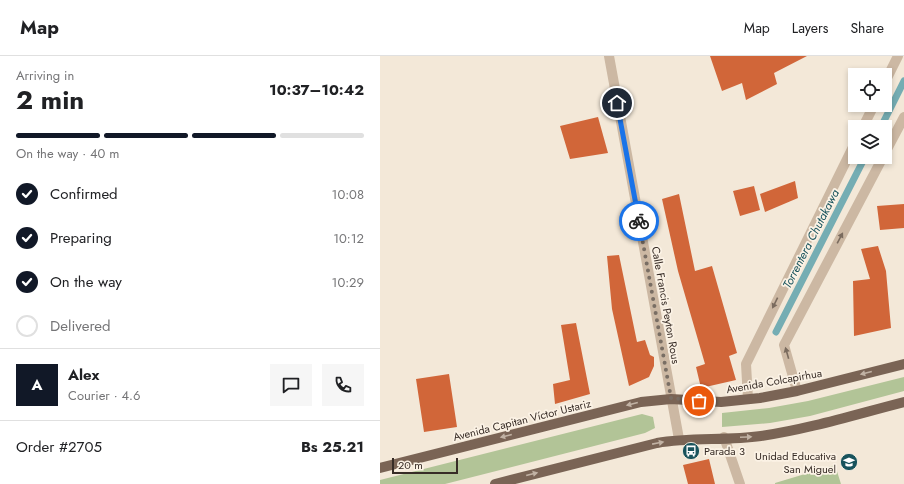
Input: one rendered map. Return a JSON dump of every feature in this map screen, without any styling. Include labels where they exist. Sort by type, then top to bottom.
[{"type":"main road","name":"Avenida Colcapirhua","points":[[671,398],[713,403],[748,399],[797,391],[904,364]]},
{"type":"main road","name":"Avenida Capitan Víctor Ustariz","points":[[380,468],[641,402],[671,398]]},
{"type":"main road","points":[[494,484],[657,443],[679,439],[759,436],[795,430],[904,402]]},
{"type":"street","name":"Calle Francis Peyton Rous","points":[[609,56],[679,439]]},
{"type":"street","points":[[892,68],[898,56]]},
{"type":"street","points":[[892,140],[904,117]]},
{"type":"street","points":[[748,399],[746,364],[848,156]]},
{"type":"street","points":[[797,391],[784,345],[879,164]]},
{"type":"street","points":[[724,437],[740,484]]},
{"type":"green space","points":[[904,377],[904,391],[810,416],[770,423],[722,427],[722,413],[769,408],[808,401]]},
{"type":"green space","points":[[642,414],[653,417],[655,428],[645,433],[445,484],[380,484],[380,480]]},
{"type":"green space","points":[[835,465],[841,484],[775,484],[775,483]]},
{"type":"building","points":[[710,56],[807,56],[774,73],[777,84],[746,100],[742,83],[722,91]]},
{"type":"building","points":[[598,117],[608,153],[570,159],[560,126]]},
{"type":"building","points":[[795,181],[798,198],[765,212],[760,194]]},
{"type":"building","points":[[754,186],[760,210],[740,216],[733,191]]},
{"type":"building","points":[[679,194],[695,271],[712,266],[737,353],[729,356],[736,380],[701,388],[696,367],[705,364],[678,271],[662,199]]},
{"type":"building","points":[[904,204],[904,228],[880,230],[877,206]]},
{"type":"building","points":[[878,246],[886,271],[891,328],[854,336],[853,281],[870,279],[861,249]]},
{"type":"building","points":[[619,255],[637,342],[645,340],[650,355],[654,357],[654,366],[649,377],[629,386],[612,309],[607,256]]},
{"type":"building","points":[[576,323],[590,394],[555,404],[553,384],[570,380],[561,325]]},
{"type":"building","points":[[449,374],[457,427],[424,432],[416,379]]},
{"type":"building","points":[[709,459],[715,484],[688,484],[683,465]]},
{"type":"waterway","name":"Torrentera Chutakawa","points":[[884,120],[904,81]]},
{"type":"waterway","name":"Torrentera Chutakawa","points":[[776,332],[861,164]]},
{"type":"way so far","points":[[639,221],[671,398],[699,401]]},
{"type":"place","name":"Parada 3","points":[[691,451]]},
{"type":"place","name":"Unidad Educativa San Miguel","points":[[849,462]]},
{"type":"route","points":[[617,103],[639,221]]}]
